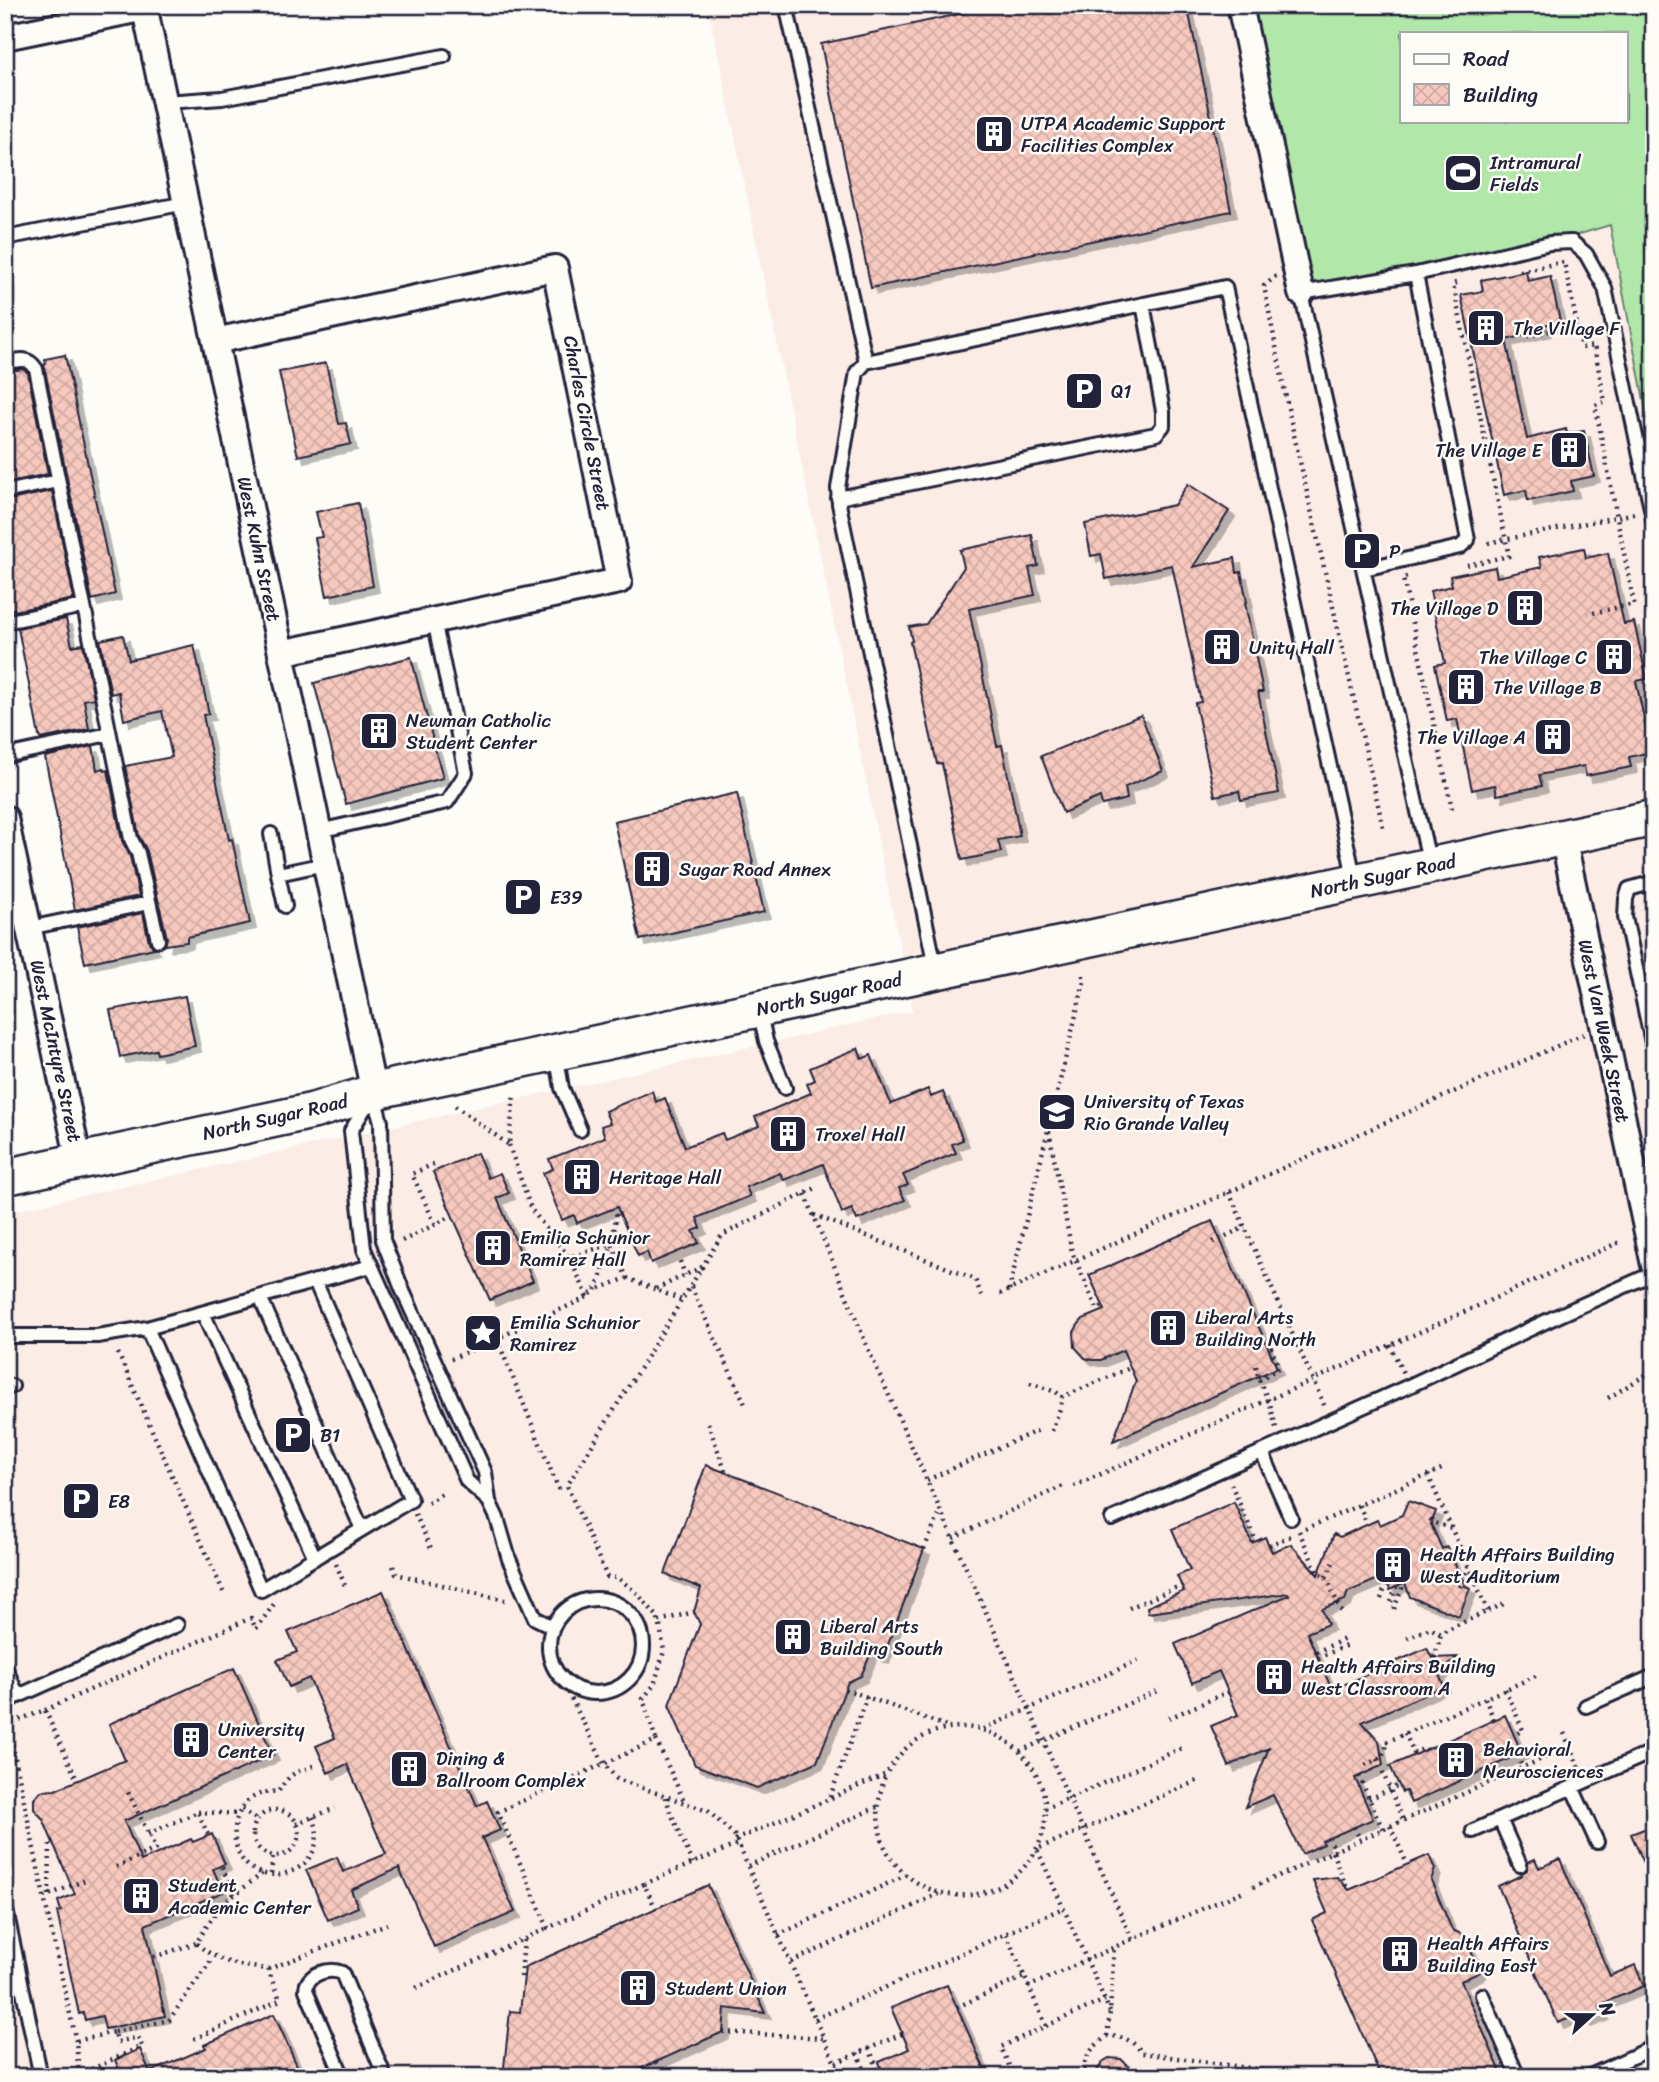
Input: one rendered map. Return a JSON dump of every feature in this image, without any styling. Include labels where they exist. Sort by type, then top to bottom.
[{"type":"street","points":[[1240,5],[1301,293]]},
{"type":"street","points":[[5,37],[144,6]]},
{"type":"street","name":"West Kuhn Street","points":[[144,6],[374,1093]]},
{"type":"street","name":"Charles Circle Street","points":[[215,341],[555,268],[619,581],[281,653]]},
{"type":"street","name":"West McIntyre Street","points":[[5,818],[79,1161]]},
{"type":"street","name":"North Sugar Road","points":[[5,1177],[313,1111],[374,1093],[556,1052],[1654,818]]},
{"type":"street","name":"West Van Week Street","points":[[1563,837],[1654,1265]]},
{"type":"lane","points":[[789,6],[866,362]]},
{"type":"lane","points":[[164,102],[222,98],[444,55]]},
{"type":"lane","points":[[5,238],[186,203]]},
{"type":"lane","points":[[1430,865],[1301,293],[1416,274],[1550,243],[1572,242],[1586,254],[1605,288],[1652,517]]},
{"type":"lane","points":[[1364,569],[1460,547],[1468,540],[1416,274]]},
{"type":"lane","points":[[936,971],[838,498],[857,372],[866,362],[1225,287],[1355,882]]},
{"type":"lane","points":[[838,498],[1156,434],[1163,426],[1163,411],[1143,304]]},
{"type":"lane","points":[[5,363],[25,359],[31,361],[36,369],[131,839],[138,853],[158,940]]},
{"type":"lane","points":[[5,492],[58,481]]},
{"type":"lane","points":[[5,622],[84,606]]},
{"type":"lane","points":[[319,831],[447,802],[466,773],[435,620]]},
{"type":"lane","points":[[5,756],[110,734]]},
{"type":"lane","points":[[271,834],[285,906]]},
{"type":"lane","points":[[278,874],[325,864]]},
{"type":"lane","points":[[1654,882],[1629,889],[1625,917],[1654,1052]]},
{"type":"lane","points":[[29,928],[149,903]]},
{"type":"lane","points":[[759,1009],[766,1041],[785,1087]]},
{"type":"lane","points":[[556,1052],[562,1088],[580,1130]]},
{"type":"lane","points":[[374,1093],[351,1131],[364,1249],[467,1481],[489,1501]]},
{"type":"lane","points":[[374,1093],[381,1122],[383,1240],[402,1289],[485,1472],[489,1501],[509,1559],[535,1618],[553,1627]]},
{"type":"lane","points":[[363,1239],[383,1240]]},
{"type":"lane","points":[[5,1336],[97,1336],[147,1328],[371,1266]]},
{"type":"lane","points":[[1112,1519],[1654,1273]]},
{"type":"lane","points":[[147,1328],[261,1590],[411,1500],[314,1281]]},
{"type":"lane","points":[[260,1297],[362,1529]]},
{"type":"lane","points":[[203,1313],[315,1558]]},
{"type":"lane","points":[[1262,1452],[1291,1518]]},
{"type":"lane","points":[[590,1599],[604,1599],[619,1605],[632,1615],[640,1629],[643,1640],[638,1668],[628,1682],[606,1693],[590,1693],[576,1689],[562,1679],[551,1659],[548,1643],[553,1627],[561,1613],[590,1599]]},
{"type":"lane","points":[[5,1702],[177,1625]]},
{"type":"lane","points":[[5,1667],[18,1696]]},
{"type":"lane","points":[[1587,1706],[1654,1676]]},
{"type":"lane","points":[[1473,1830],[1654,1751]]},
{"type":"lane","points":[[1572,1787],[1597,1842]]},
{"type":"lane","points":[[1500,1819],[1520,1866]]},
{"type":"lane","points":[[5,1905],[41,2077]]},
{"type":"lane","points":[[344,2077],[306,1990],[310,1978],[330,1970],[342,1973],[386,2077]]},
{"type":"lane","points":[[1482,1995],[1518,2077]]},
{"type":"lane","points":[[1588,2077],[1654,2047]]},
{"type":"path","points":[[1515,271],[1564,262],[1582,348],[1594,346],[1605,402],[1595,405],[1634,604],[1588,614]]},
{"type":"path","points":[[1282,272],[1264,286],[1289,413],[1383,827]]},
{"type":"path","points":[[1456,567],[1508,556],[1453,284],[1465,281]]},
{"type":"path","points":[[1527,336],[1577,325]]},
{"type":"path","points":[[1488,542],[1617,516],[1652,517]]},
{"type":"path","points":[[1416,575],[1403,578],[1452,809]]},
{"type":"path","points":[[1009,1290],[1084,982],[1082,971]]},
{"type":"path","points":[[1000,1294],[1584,1034]]},
{"type":"path","points":[[513,1093],[509,1145],[531,1209],[569,1257],[588,1297]]},
{"type":"path","points":[[455,1105],[509,1145]]},
{"type":"path","points":[[1048,1129],[1072,1252],[1097,1309],[1103,1306]]},
{"type":"path","points":[[435,1224],[412,1174],[438,1162]]},
{"type":"path","points":[[685,1803],[656,1740],[643,1699],[654,1685],[664,1651],[659,1621],[645,1601],[626,1583],[618,1578],[607,1577],[567,1486],[722,1235],[816,1188]]},
{"type":"path","points":[[1229,1192],[1331,1420]]},
{"type":"path","points":[[805,1194],[869,1351],[1132,1939]]},
{"type":"path","points":[[596,1290],[612,1244],[617,1210]]},
{"type":"path","points":[[813,1214],[975,1279],[983,1300]]},
{"type":"path","points":[[402,1241],[452,1216]]},
{"type":"path","points":[[1213,1242],[1245,1227]]},
{"type":"path","points":[[399,1233],[406,1251]]},
{"type":"path","points":[[1074,1486],[1622,1241]]},
{"type":"path","points":[[569,1257],[612,1244]]},
{"type":"path","points":[[612,1244],[627,1278]]},
{"type":"path","points":[[680,1261],[685,1275]]},
{"type":"path","points":[[656,1289],[703,1267]]},
{"type":"path","points":[[446,1349],[450,1360],[588,1297],[596,1290],[627,1278],[682,1300]]},
{"type":"path","points":[[691,1286],[747,1406]]},
{"type":"path","points":[[497,1339],[559,1490]]},
{"type":"path","points":[[1390,1345],[1404,1376]]},
{"type":"path","points":[[1259,1380],[1277,1369],[1277,1362],[1271,1348],[1269,1349]]},
{"type":"path","points":[[118,1353],[225,1596]]},
{"type":"path","points":[[1256,1366],[1277,1433]]},
{"type":"path","points":[[1062,1398],[1130,1368]]},
{"type":"path","points":[[1608,1398],[1649,1373]]},
{"type":"path","points":[[1030,1383],[1056,1392],[1062,1398]]},
{"type":"path","points":[[1052,1431],[1062,1398]]},
{"type":"path","points":[[708,1423],[726,1473]]},
{"type":"path","points":[[927,1480],[1041,1429]]},
{"type":"path","points":[[1269,1545],[1446,1467]]},
{"type":"path","points":[[1428,1475],[1488,1611]]},
{"type":"path","points":[[1229,1479],[1256,1541]]},
{"type":"path","points":[[953,1538],[1065,1485]]},
{"type":"path","points":[[431,1548],[414,1512],[444,1492]]},
{"type":"path","points":[[1359,1505],[1367,1524]]},
{"type":"path","points":[[924,1549],[941,1512]]},
{"type":"path","points":[[1430,1519],[1452,1529]]},
{"type":"path","points":[[1300,1532],[1317,1572],[1326,1577],[1338,1596],[1343,1615]]},
{"type":"path","points":[[1451,1556],[1462,1551]]},
{"type":"path","points":[[1326,1577],[1333,1563]]},
{"type":"path","points":[[393,1566],[396,1574],[505,1600]]},
{"type":"path","points":[[1460,1587],[1468,1566]]},
{"type":"path","points":[[1381,1599],[1387,1582]]},
{"type":"path","points":[[1129,1608],[1182,1585]]},
{"type":"path","points":[[1391,1602],[1399,1586],[1402,1588],[1394,1609]]},
{"type":"path","points":[[1431,1662],[1441,1634],[1446,1630],[1506,1603]]},
{"type":"path","points":[[659,1621],[694,1612]]},
{"type":"path","points":[[114,2032],[118,2042],[138,2037],[142,2046],[80,2076],[76,2041],[46,1896],[7,1725],[251,1618],[256,1629]]},
{"type":"path","points":[[1406,1638],[1430,1628],[1441,1634]]},
{"type":"path","points":[[1317,1655],[1348,1641]]},
{"type":"path","points":[[983,1730],[1142,1659]]},
{"type":"path","points":[[1365,1765],[1385,1753],[1386,1742],[1538,1675]]},
{"type":"path","points":[[562,1679],[604,1763],[617,1779],[708,1811],[734,1836],[841,2077]]},
{"type":"path","points":[[845,1689],[950,1728]]},
{"type":"path","points":[[1506,1689],[1523,1730],[1514,1735]]},
{"type":"path","points":[[1019,1751],[1157,1691]]},
{"type":"path","points":[[1169,1718],[1228,1692]]},
{"type":"path","points":[[830,1798],[867,1696]]},
{"type":"path","points":[[1485,1698],[1494,1720]]},
{"type":"path","points":[[45,1710],[77,1780]]},
{"type":"path","points":[[950,1728],[983,1730],[1006,1740],[1025,1756],[1038,1777],[1045,1801],[1044,1826],[1037,1849],[1020,1873],[996,1889],[968,1896],[940,1894],[906,1875],[886,1848],[879,1828],[877,1807],[880,1790],[886,1773],[897,1756],[912,1742],[930,1733],[950,1728]]},
{"type":"path","points":[[1564,1732],[1580,1771]]},
{"type":"path","points":[[1405,1733],[1414,1753],[1426,1748],[1427,1750]]},
{"type":"path","points":[[548,1928],[498,1812],[656,1740]]},
{"type":"path","points":[[1314,1860],[1569,1747]]},
{"type":"path","points":[[1045,1809],[1182,1748]]},
{"type":"path","points":[[1517,1756],[1523,1768]]},
{"type":"path","points":[[1377,1759],[1404,1820]]},
{"type":"path","points":[[313,1817],[317,1825],[314,1848],[309,1859],[290,1872],[278,1875],[263,1873],[245,1863],[238,1853],[233,1830],[240,1811],[250,1800],[261,1794],[278,1792],[294,1773],[316,1765]]},
{"type":"path","points":[[416,1988],[886,1773]]},
{"type":"path","points":[[1359,1776],[1383,1830]]},
{"type":"path","points":[[1037,1849],[1197,1781]]},
{"type":"path","points":[[1369,1799],[1399,1785]]},
{"type":"path","points":[[116,1867],[156,1849],[126,1788]]},
{"type":"path","points":[[666,1796],[694,1863]]},
{"type":"path","points":[[748,1866],[877,1807]]},
{"type":"path","points":[[296,1824],[335,1808]]},
{"type":"path","points":[[148,1833],[198,1812],[240,1811],[257,1821]]},
{"type":"path","points":[[198,1812],[208,1835]]},
{"type":"path","points":[[268,1812],[285,1813],[296,1824],[299,1835],[296,1843],[283,1855],[266,1854],[254,1841],[253,1832],[257,1821],[268,1812]]},
{"type":"path","points":[[1390,1826],[1407,1864]]},
{"type":"path","points":[[1354,1827],[1360,1839]]},
{"type":"path","points":[[1329,1838],[1348,1888],[1345,1889]]},
{"type":"path","points":[[46,1896],[50,1842]]},
{"type":"path","points":[[1037,1849],[1110,2012]]},
{"type":"path","points":[[271,1874],[273,1856]]},
{"type":"path","points":[[1253,1887],[1306,1864]]},
{"type":"path","points":[[222,1867],[234,1895]]},
{"type":"path","points":[[154,1957],[196,1943],[212,1918],[234,1895],[263,1873]]},
{"type":"path","points":[[778,1935],[906,1875]]},
{"type":"path","points":[[46,1896],[88,1879]]},
{"type":"path","points":[[644,1884],[656,1909]]},
{"type":"path","points":[[1028,1987],[1246,1890]]},
{"type":"path","points":[[791,1962],[940,1894]]},
{"type":"path","points":[[815,2019],[1063,1908]]},
{"type":"path","points":[[196,1943],[223,1962],[268,1969],[387,1924]]},
{"type":"path","points":[[1006,1934],[1046,2026]]},
{"type":"path","points":[[521,1978],[524,1939]]},
{"type":"path","points":[[1086,2077],[1084,2069],[1087,2055],[1107,2036],[1114,1947]]},
{"type":"path","points":[[76,2041],[169,2020],[214,1957]]},
{"type":"path","points":[[194,2039],[280,2000],[268,1969]]},
{"type":"path","points":[[957,2007],[1024,1977]]},
{"type":"path","points":[[1014,2077],[1001,2047],[1105,2000]]},
{"type":"path","points":[[723,2032],[824,2038]]},
{"type":"path","points":[[817,2077],[857,2053],[902,2034]]},
{"type":"path","points":[[1107,2036],[1123,2037],[1136,2045],[1142,2053],[1278,2072],[1280,2077]]},
{"type":"path","points":[[869,2048],[881,2077]]},
{"type":"path","points":[[857,2053],[869,2077]]},
{"type":"path","points":[[656,2062],[663,2077]]},
{"type":"shaded area","name":"University of Texas Rio Grande Valley","points":[[708,5],[1654,5],[1654,2077],[5,2077],[5,1213],[913,1011]]},
{"type":"green space","name":"Intramural Fields","points":[[1230,5],[1654,5],[1654,432],[1652,426],[1649,426],[1610,225],[1550,243],[1301,293]]},
{"type":"building","name":"UTPA Academic Support Facilities Complex","points":[[1001,5],[1187,5],[1231,211],[871,288],[821,44]]},
{"type":"building","points":[[1526,271],[1528,281],[1550,276],[1560,321],[1544,325],[1545,330],[1506,340],[1527,439],[1566,429],[1567,434],[1584,431],[1594,476],[1571,481],[1573,491],[1528,501],[1526,490],[1504,495],[1461,295],[1483,291],[1481,280]]},
{"type":"building","points":[[65,355],[115,594],[92,600],[44,365],[45,359]]},
{"type":"building","points":[[326,363],[339,424],[346,423],[351,444],[298,456],[279,372]]},
{"type":"building","points":[[23,369],[28,373],[48,474],[5,483],[5,372]]},
{"type":"building","name":"Unity Hall","points":[[1188,484],[1229,511],[1193,567],[1235,558],[1237,573],[1241,572],[1263,692],[1258,692],[1279,793],[1241,800],[1239,791],[1215,796],[1195,703],[1201,702],[1172,565],[1106,579],[1101,554],[1091,556],[1085,524],[1174,505]]},
{"type":"building","points":[[52,491],[74,599],[14,611],[11,610],[5,580],[5,501]]},
{"type":"building","points":[[358,503],[373,586],[327,596],[315,538],[322,537],[316,512]]},
{"type":"building","points":[[1032,535],[1038,566],[1029,568],[1035,595],[969,609],[997,746],[1002,745],[1020,836],[998,840],[1001,852],[962,860],[942,763],[937,764],[909,627],[926,624],[964,567],[960,550]]},
{"type":"building","points":[[1584,548],[1586,558],[1608,553],[1624,624],[1634,622],[1647,679],[1636,681],[1651,752],[1629,757],[1631,767],[1586,776],[1584,766],[1539,775],[1542,786],[1497,795],[1495,785],[1472,790],[1457,719],[1447,721],[1435,665],[1445,663],[1430,591],[1452,586],[1450,576],[1495,567],[1497,577],[1542,567],[1539,557]]},
{"type":"building","points":[[66,619],[72,646],[83,644],[94,698],[84,700],[89,729],[41,739],[18,628]]},
{"type":"building","points":[[123,635],[129,660],[194,645],[209,714],[203,715],[229,840],[232,839],[250,923],[187,937],[187,942],[165,945],[167,938],[147,851],[139,836],[125,766],[172,757],[162,711],[124,720],[119,692],[111,694],[100,640]]},
{"type":"building","name":"Newman Catholic Student Center","points":[[411,657],[443,778],[346,804],[314,683]]},
{"type":"building","points":[[1141,715],[1163,771],[1125,787],[1127,799],[1102,805],[1100,797],[1063,813],[1041,756]]},
{"type":"building","points":[[93,746],[97,770],[108,770],[122,841],[130,856],[139,896],[75,910],[45,757]]},
{"type":"building","name":"Sugar Road Annex","points":[[737,793],[764,912],[640,940],[614,821]]},
{"type":"building","points":[[143,913],[149,942],[154,948],[85,963],[77,927]]},
{"type":"building","points":[[185,996],[195,1046],[157,1054],[156,1050],[120,1057],[110,1010]]},
{"type":"building","points":[[858,1048],[862,1059],[871,1055],[891,1104],[928,1089],[931,1097],[943,1092],[963,1140],[952,1144],[956,1153],[903,1175],[908,1185],[899,1188],[905,1200],[857,1220],[852,1209],[842,1213],[823,1164],[784,1180],[780,1173],[746,1187],[750,1196],[697,1218],[701,1228],[693,1231],[699,1243],[651,1263],[647,1252],[638,1256],[617,1207],[577,1223],[574,1215],[562,1220],[543,1173],[553,1169],[549,1159],[605,1137],[601,1126],[610,1123],[605,1111],[652,1091],[656,1102],[665,1098],[685,1147],[722,1133],[725,1140],[759,1126],[755,1117],[811,1093],[807,1084],[815,1080],[810,1068]]},
{"type":"building","name":"Emilia Schunior Ramirez Hall","points":[[477,1153],[488,1178],[500,1173],[509,1193],[497,1198],[533,1281],[490,1300],[433,1172]]},
{"type":"building","name":"Liberal Arts Building North","points":[[1212,1221],[1277,1368],[1113,1441],[1136,1381],[1123,1350],[1101,1360],[1093,1360],[1085,1358],[1075,1347],[1074,1332],[1078,1325],[1083,1319],[1105,1310],[1089,1275]]},
{"type":"building","name":"Liberal Arts Building South","points":[[706,1465],[924,1549],[883,1658],[871,1653],[861,1676],[848,1682],[817,1762],[757,1788],[695,1765],[669,1705],[700,1624],[694,1612],[701,1588],[665,1574]]},
{"type":"building","name":"Health Affairs Building West Classroom A","points":[[1408,1501],[1436,1511],[1431,1524],[1442,1549],[1447,1547],[1465,1586],[1470,1588],[1459,1616],[1410,1597],[1405,1583],[1390,1590],[1385,1576],[1348,1592],[1345,1600],[1322,1609],[1328,1624],[1307,1633],[1332,1690],[1427,1648],[1432,1658],[1457,1657],[1439,1675],[1444,1686],[1362,1722],[1379,1741],[1383,1765],[1355,1778],[1373,1819],[1322,1841],[1324,1844],[1302,1854],[1273,1795],[1245,1807],[1269,1748],[1229,1766],[1211,1726],[1238,1715],[1219,1671],[1192,1683],[1175,1644],[1289,1595],[1288,1593],[1148,1613],[1147,1607],[1184,1591],[1177,1576],[1190,1570],[1172,1529],[1234,1502],[1252,1543],[1265,1537],[1272,1552],[1291,1544],[1318,1575],[1334,1534],[1340,1537],[1377,1520],[1380,1525],[1402,1515]]},
{"type":"building","name":"Dining & Ballroom Complex","points":[[383,1591],[477,1806],[487,1801],[500,1830],[482,1838],[515,1912],[434,1947],[399,1868],[351,1890],[358,1907],[328,1920],[306,1870],[337,1857],[343,1872],[386,1854],[347,1764],[328,1773],[316,1746],[335,1738],[309,1678],[289,1687],[277,1660],[297,1652],[288,1632]]},
{"type":"building","points":[[234,1668],[273,1755],[124,1821],[141,1861],[191,1839],[193,1842],[212,1834],[225,1864],[213,1869],[223,1892],[145,1925],[165,2016],[105,2029],[102,2016],[85,2020],[83,2013],[79,2014],[57,1912],[61,1911],[58,1901],[75,1894],[43,1819],[34,1809],[34,1799],[41,1791],[55,1790],[125,1760],[109,1724]]},
{"type":"building","name":"Behavioral Neurosciences","points":[[1505,1715],[1522,1753],[1411,1803],[1406,1791],[1402,1792],[1390,1766]]},
{"type":"building","points":[[1654,1825],[1654,1885],[1631,1834]]},
{"type":"building","name":"Health Affairs Building East","points":[[1429,1855],[1435,1869],[1431,1880],[1452,1930],[1464,1935],[1480,1972],[1461,1981],[1500,2070],[1484,2077],[1381,2077],[1312,1920],[1327,1913],[1313,1880],[1337,1877],[1349,1890]]},
{"type":"building","points":[[1535,1859],[1539,1868],[1560,1859],[1610,1976],[1635,1965],[1644,1986],[1599,2005],[1603,2014],[1585,2021],[1582,2013],[1558,2023],[1498,1886],[1522,1875],[1521,1873],[1527,1870],[1528,1862]]},
{"type":"building","name":"Student Union","points":[[708,1885],[765,2013],[725,2008],[723,2032],[622,2077],[503,2077],[510,2011],[520,2012],[525,1967]]},
{"type":"building","points":[[947,1985],[988,2077],[885,2077],[879,2062],[909,2049],[891,2008]]},
{"type":"building","points":[[274,2014],[302,2077],[122,2077],[115,2060],[140,2049],[150,2072]]},
{"type":"building","points":[[1109,2058],[1121,2059],[1140,2077],[1092,2077]]},
{"type":"place","name":"UTPA Academic Support Facilities Complex","points":[[994,134]]},
{"type":"place","name":"Intramural Fields","points":[[1463,173]]},
{"type":"place","name":"The Village F","points":[[1486,328]]},
{"type":"place","name":"Q1","points":[[1084,391]]},
{"type":"place","name":"The Village E","points":[[1569,450]]},
{"type":"place","name":"P","points":[[1362,551]]},
{"type":"place","name":"The Village D","points":[[1525,608]]},
{"type":"place","name":"Unity Hall","points":[[1222,647]]},
{"type":"place","name":"The Village C","points":[[1614,657]]},
{"type":"place","name":"The Village B","points":[[1466,687]]},
{"type":"place","name":"Newman Catholic Student Center","points":[[379,731]]},
{"type":"place","name":"The Village A","points":[[1553,737]]},
{"type":"place","name":"Sugar Road Annex","points":[[652,869]]},
{"type":"place","name":"E39","points":[[523,897]]},
{"type":"place","name":"University of Texas Rio Grande Valley","points":[[1057,1112]]},
{"type":"place","name":"Troxel Hall","points":[[788,1134]]},
{"type":"place","name":"Heritage Hall","points":[[582,1177]]},
{"type":"place","name":"Emilia Schunior Ramirez Hall","points":[[493,1248]]},
{"type":"place","name":"Liberal Arts Building North","points":[[1168,1328]]},
{"type":"place","name":"Emilia Schunior Ramirez","points":[[483,1333]]},
{"type":"place","name":"B1","points":[[293,1435]]},
{"type":"place","name":"E8","points":[[81,1501]]},
{"type":"place","name":"Health Affairs Building West Auditorium","points":[[1393,1565]]},
{"type":"place","name":"Liberal Arts Building South","points":[[793,1637]]},
{"type":"place","name":"Health Affairs Building West Classroom A","points":[[1274,1677]]},
{"type":"place","name":"University Center","points":[[191,1740]]},
{"type":"place","name":"Behavioral Neurosciences","points":[[1456,1760]]},
{"type":"place","name":"Dining & Ballroom Complex","points":[[409,1769]]},
{"type":"place","name":"Student Academic Center","points":[[141,1896]]},
{"type":"place","name":"Health Affairs Building East","points":[[1400,1954]]},
{"type":"place","name":"Student Union","points":[[638,1988]]}]
